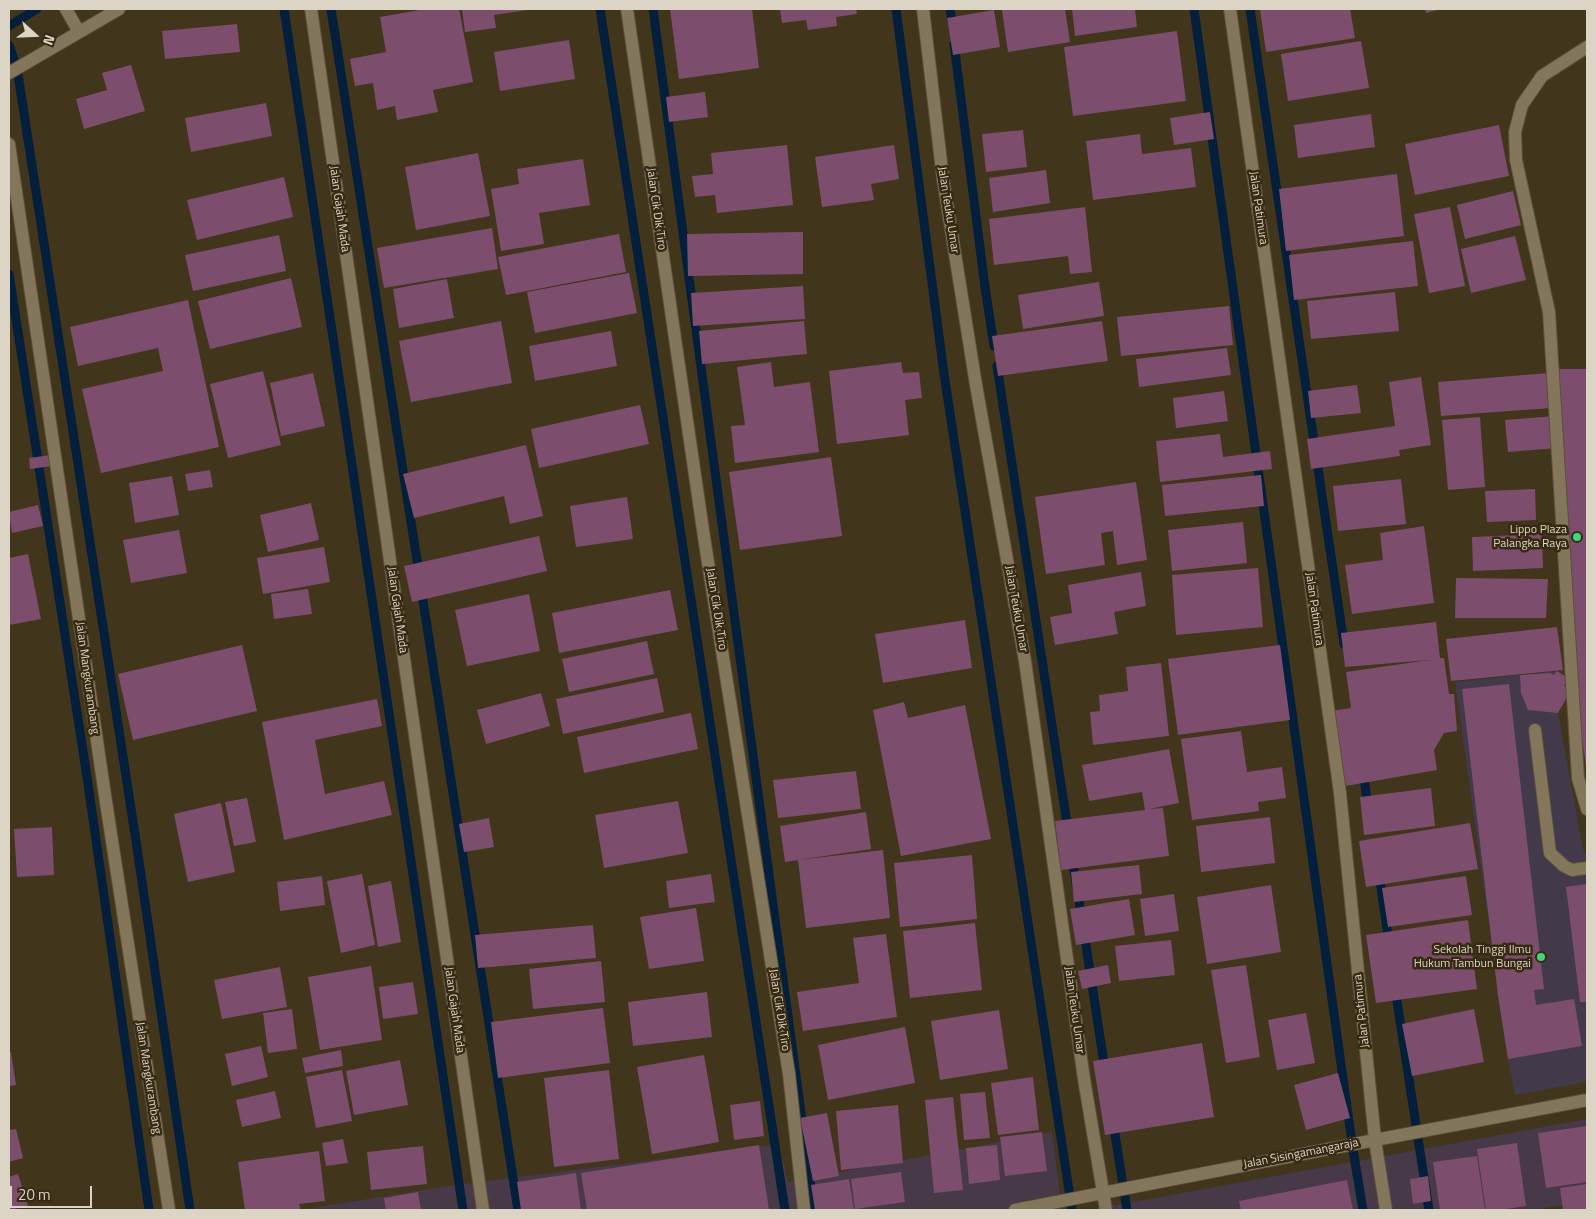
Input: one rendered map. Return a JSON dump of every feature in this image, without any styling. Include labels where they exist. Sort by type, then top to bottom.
[{"type":"street","points":[[66,9],[79,32]]},
{"type":"street","points":[[9,73],[118,9]]},
{"type":"street","name":"Jalan Gajah Mada","points":[[310,9],[483,1210]]},
{"type":"street","name":"Jalan Cik Dik Tiro","points":[[627,9],[704,537],[789,1074],[804,1210]]},
{"type":"street","name":"Jalan Teuku Umar","points":[[923,9],[943,178],[976,385],[1025,661],[1083,1069],[1106,1210]]},
{"type":"street","name":"Jalan Patimura","points":[[1230,9],[1340,793],[1375,1140],[1386,1210]]},
{"type":"street","points":[[1587,47],[1542,76],[1522,105],[1515,132],[1516,160],[1549,312],[1578,778],[1587,809]]},
{"type":"street","name":"Jalan Mangkurambang","points":[[9,144],[106,802],[169,1210]]},
{"type":"street","points":[[1535,730],[1550,853],[1564,866],[1572,870],[1587,868]]},
{"type":"street","name":"Jalan Sisingamangaraja","points":[[1015,1210],[1587,1100]]},
{"type":"shaded area","name":"Sekolah Tinggi Ilmu Hukum Tambun Bungai","points":[[1557,671],[1558,713],[1584,854],[1587,854],[1587,1082],[1515,1095],[1508,1059],[1455,682]]},
{"type":"shaded area","points":[[1587,1119],[1587,1201],[1534,1210],[1089,1210]]},
{"type":"shaded area","points":[[1052,1132],[1062,1210],[300,1210],[448,1186],[779,1144],[788,1182]]},
{"type":"building","points":[[425,9],[459,9],[473,82],[433,90],[438,112],[397,120],[395,106],[377,110],[373,83],[355,86],[350,59],[386,52],[380,17]]},
{"type":"building","points":[[462,9],[527,10],[494,15],[496,28],[465,32]]},
{"type":"building","points":[[670,9],[752,9],[759,68],[679,79]]},
{"type":"building","points":[[780,9],[856,9],[857,14],[836,17],[837,26],[808,30],[806,20],[782,23]]},
{"type":"building","points":[[1065,9],[1070,42],[1008,52],[1002,10]]},
{"type":"building","points":[[1072,9],[1135,9],[1137,27],[1075,36]]},
{"type":"building","points":[[1260,9],[1350,9],[1355,38],[1266,52]]},
{"type":"building","points":[[1425,9],[1441,9],[1426,13]]},
{"type":"building","points":[[994,10],[1000,47],[953,55],[947,18]]},
{"type":"building","points":[[237,24],[240,52],[165,59],[162,31]]},
{"type":"building","points":[[1177,31],[1186,101],[1073,116],[1064,47]]},
{"type":"building","points":[[569,40],[575,79],[500,91],[494,52]]},
{"type":"building","points":[[1361,41],[1369,88],[1288,101],[1281,54]]},
{"type":"building","points":[[131,65],[145,111],[84,129],[76,99],[107,90],[102,73]]},
{"type":"building","points":[[705,92],[708,117],[669,122],[666,97]]},
{"type":"building","points":[[266,103],[272,136],[191,152],[185,118]]},
{"type":"building","points":[[1210,112],[1214,139],[1174,145],[1170,118]]},
{"type":"building","points":[[1371,114],[1375,147],[1298,158],[1294,125]]},
{"type":"building","points":[[1499,125],[1509,176],[1415,195],[1405,144]]},
{"type":"building","points":[[1023,130],[1027,167],[986,172],[982,134]]},
{"type":"building","points":[[1140,134],[1142,154],[1191,148],[1196,187],[1093,200],[1086,141]]},
{"type":"building","points":[[787,145],[793,205],[717,213],[715,195],[695,197],[692,176],[713,174],[711,153]]},
{"type":"building","points":[[894,145],[899,179],[871,184],[874,200],[822,207],[815,157]]},
{"type":"building","points":[[478,153],[490,216],[416,230],[405,167]]},
{"type":"building","points":[[583,159],[590,205],[539,213],[544,244],[501,251],[491,189],[519,184],[517,169]]},
{"type":"building","points":[[1046,170],[1050,203],[993,212],[989,178]]},
{"type":"building","points":[[1397,174],[1404,236],[1286,251],[1279,189]]},
{"type":"building","points":[[284,177],[293,217],[197,240],[187,200]]},
{"type":"building","points":[[1513,191],[1521,225],[1465,239],[1457,205]]},
{"type":"building","points":[[1085,207],[1092,272],[1070,274],[1068,256],[994,265],[989,219]]},
{"type":"building","points":[[1450,207],[1465,286],[1429,293],[1414,214]]},
{"type":"building","points":[[492,228],[498,269],[384,288],[377,248]]},
{"type":"building","points":[[803,232],[803,274],[688,276],[687,234]]},
{"type":"building","points":[[619,234],[626,272],[506,295],[498,257]]},
{"type":"building","points":[[279,235],[286,271],[193,291],[185,255]]},
{"type":"building","points":[[1515,236],[1526,280],[1471,293],[1461,249]]},
{"type":"building","points":[[1413,241],[1418,286],[1294,300],[1289,255]]},
{"type":"building","points":[[629,273],[637,313],[535,333],[527,292]]},
{"type":"building","points":[[291,278],[302,327],[210,349],[198,301]]},
{"type":"building","points":[[447,279],[454,318],[399,328],[393,289]]},
{"type":"building","points":[[1099,282],[1104,316],[1023,329],[1018,295]]},
{"type":"building","points":[[803,286],[805,319],[693,326],[691,293]]},
{"type":"building","points":[[1395,292],[1399,331],[1311,339],[1307,301]]},
{"type":"building","points":[[188,300],[219,447],[101,473],[82,389],[163,371],[158,348],[78,366],[70,327]]},
{"type":"building","points":[[1229,306],[1233,345],[1121,356],[1117,317]]},
{"type":"building","points":[[501,321],[512,383],[411,402],[399,341]]},
{"type":"building","points":[[804,321],[807,354],[702,364],[699,331]]},
{"type":"building","points":[[1102,321],[1108,361],[998,376],[992,336]]},
{"type":"building","points":[[611,331],[617,366],[535,381],[529,346]]},
{"type":"building","points":[[1227,348],[1231,375],[1139,387],[1136,359]]},
{"type":"building","points":[[771,362],[774,387],[810,382],[819,452],[735,463],[731,426],[745,425],[737,367]]},
{"type":"building","points":[[901,362],[903,373],[919,372],[922,398],[905,400],[909,435],[837,444],[829,371]]},
{"type":"building","name":"Lippo Plaza Palangka Raya","points":[[1557,369],[1587,369],[1587,773],[1577,704]]},
{"type":"building","points":[[263,371],[281,445],[228,458],[210,384]]},
{"type":"building","points":[[313,373],[325,426],[281,436],[270,383]]},
{"type":"building","points":[[1549,373],[1551,408],[1441,416],[1438,382]]},
{"type":"building","points":[[1421,377],[1431,445],[1399,450],[1400,456],[1311,469],[1307,439],[1395,426],[1389,382]]},
{"type":"building","points":[[1357,385],[1361,413],[1311,418],[1308,391]]},
{"type":"building","points":[[1224,391],[1228,421],[1176,428],[1173,398]]},
{"type":"building","points":[[640,405],[649,444],[539,468],[531,429]]},
{"type":"building","points":[[1555,416],[1557,448],[1508,452],[1505,420]]},
{"type":"building","points":[[1480,417],[1485,487],[1448,490],[1442,420]]},
{"type":"building","points":[[1220,434],[1223,457],[1270,451],[1272,469],[1160,482],[1156,441]]},
{"type":"building","points":[[526,445],[543,516],[510,524],[504,496],[414,518],[403,474]]},
{"type":"building","points":[[51,455],[52,466],[30,469],[29,458]]},
{"type":"building","points":[[831,457],[842,536],[740,550],[729,472]]},
{"type":"building","points":[[210,470],[213,487],[188,491],[185,474]]},
{"type":"building","points":[[1261,475],[1264,506],[1165,516],[1162,485]]},
{"type":"building","points":[[172,476],[179,515],[135,523],[129,483]]},
{"type":"building","points":[[1401,479],[1406,524],[1338,531],[1333,486]]},
{"type":"building","points":[[1136,482],[1147,560],[1117,565],[1113,531],[1101,533],[1105,565],[1046,574],[1035,497]]},
{"type":"building","points":[[1535,489],[1536,520],[1487,522],[1485,491]]},
{"type":"building","points":[[627,497],[633,539],[576,547],[570,506]]},
{"type":"building","points":[[311,503],[319,540],[268,552],[260,515]]},
{"type":"building","points":[[38,505],[43,526],[12,533],[9,512]]},
{"type":"building","points":[[1243,522],[1247,563],[1172,571],[1168,530]]},
{"type":"building","points":[[1424,526],[1434,603],[1352,614],[1345,565],[1383,560],[1380,533]]},
{"type":"building","points":[[179,530],[187,573],[131,583],[123,540]]},
{"type":"building","points":[[1542,534],[1543,568],[1473,571],[1472,537]]},
{"type":"building","points":[[539,536],[547,571],[412,602],[404,566]]},
{"type":"building","points":[[324,547],[330,582],[263,594],[257,558]]},
{"type":"building","points":[[28,554],[41,619],[9,625],[9,558]]},
{"type":"building","points":[[1258,568],[1263,627],[1176,635],[1172,575]]},
{"type":"building","points":[[1141,572],[1146,606],[1114,612],[1118,634],[1055,645],[1050,617],[1072,613],[1068,585]]},
{"type":"building","points":[[1456,578],[1548,579],[1546,618],[1455,618]]},
{"type":"building","points":[[308,589],[312,614],[274,619],[271,594]]},
{"type":"building","points":[[670,590],[678,630],[559,653],[552,613]]},
{"type":"building","points":[[529,594],[540,651],[467,666],[455,610]]},
{"type":"building","points":[[965,620],[972,668],[883,683],[875,634]]},
{"type":"building","points":[[1436,622],[1440,658],[1444,658],[1449,694],[1454,694],[1457,731],[1444,733],[1434,750],[1437,770],[1334,788],[1324,712],[1351,708],[1346,672],[1429,660],[1345,667],[1341,633]]},
{"type":"building","points":[[1557,627],[1563,670],[1451,681],[1446,639]]},
{"type":"building","points":[[647,641],[654,674],[569,692],[562,659]]},
{"type":"building","points":[[242,645],[257,711],[133,740],[118,674]]},
{"type":"building","points":[[1280,645],[1290,720],[1178,735],[1168,659]]},
{"type":"building","points":[[1161,663],[1169,736],[1093,745],[1090,712],[1100,711],[1099,695],[1128,691],[1126,667]]},
{"type":"building","points":[[1557,671],[1568,678],[1564,686],[1571,690],[1558,713],[1528,710],[1521,693],[1520,675],[1550,673],[1554,675]]},
{"type":"building","points":[[657,678],[664,712],[563,734],[556,699]]},
{"type":"building","points":[[1509,684],[1544,989],[1534,990],[1536,1005],[1574,999],[1582,1046],[1508,1059],[1498,996],[1462,689]]},
{"type":"building","points":[[541,693],[550,726],[486,744],[477,710]]},
{"type":"building","points":[[377,699],[382,726],[315,740],[325,794],[384,781],[392,815],[284,840],[262,722]]},
{"type":"building","points":[[904,702],[908,718],[965,705],[991,839],[901,856],[873,710]]},
{"type":"building","points":[[691,713],[698,749],[584,773],[577,737]]},
{"type":"building","points":[[1241,731],[1247,772],[1282,767],[1286,798],[1258,802],[1259,811],[1192,820],[1181,739]]},
{"type":"building","points":[[1169,749],[1179,803],[1149,809],[1163,808],[1169,856],[1061,870],[1055,821],[1145,810],[1142,792],[1089,801],[1082,765]]},
{"type":"building","points":[[856,771],[861,809],[778,818],[773,780]]},
{"type":"building","points":[[1431,788],[1435,826],[1364,835],[1360,797]]},
{"type":"building","points":[[247,798],[256,842],[234,846],[225,802]]},
{"type":"building","points":[[678,801],[688,853],[604,868],[595,815]]},
{"type":"building","points":[[221,803],[235,872],[188,882],[174,814]]},
{"type":"building","points":[[866,812],[871,849],[785,862],[780,826]]},
{"type":"building","points":[[1270,817],[1275,863],[1201,872],[1196,826]]},
{"type":"building","points":[[489,818],[494,847],[464,852],[459,824]]},
{"type":"building","points":[[1470,823],[1478,869],[1366,887],[1359,841]]},
{"type":"building","points":[[52,827],[54,875],[17,877],[14,829]]},
{"type":"building","points":[[883,850],[890,918],[806,928],[798,860]]},
{"type":"building","points":[[972,855],[977,919],[900,927],[894,863]]},
{"type":"building","points":[[1139,865],[1142,894],[1074,902],[1071,872]]},
{"type":"building","points":[[362,874],[375,945],[341,953],[327,881]]},
{"type":"building","points":[[711,874],[715,902],[669,908],[666,881]]},
{"type":"building","points":[[322,876],[325,905],[280,911],[277,882]]},
{"type":"building","points":[[1466,876],[1472,915],[1388,927],[1382,888]]},
{"type":"building","points":[[391,881],[401,942],[378,947],[368,886]]},
{"type":"building","points":[[1587,884],[1587,1002],[1580,1002],[1566,887]]},
{"type":"building","points":[[1271,885],[1281,952],[1207,964],[1197,897]]},
{"type":"building","points":[[1174,894],[1179,931],[1145,936],[1140,899]]},
{"type":"building","points":[[1129,899],[1135,935],[1076,945],[1070,909]]},
{"type":"building","points":[[696,908],[704,961],[649,969],[640,917]]},
{"type":"building","points":[[1468,920],[1477,989],[1376,1003],[1366,935]]},
{"type":"building","points":[[975,923],[982,990],[910,998],[903,931]]},
{"type":"building","points":[[593,925],[596,958],[478,968],[475,935]]},
{"type":"building","points":[[886,934],[897,1017],[803,1031],[797,992],[859,983],[853,938]]},
{"type":"building","points":[[1171,940],[1175,975],[1119,981],[1115,946]]},
{"type":"building","points":[[601,961],[605,1002],[533,1009],[529,969]]},
{"type":"building","points":[[1108,965],[1111,983],[1082,989],[1078,971]]},
{"type":"building","points":[[1246,965],[1260,1057],[1226,1063],[1211,970]]},
{"type":"building","points":[[371,966],[382,1040],[320,1050],[308,977]]},
{"type":"building","points":[[280,967],[287,1007],[222,1019],[214,980]]},
{"type":"building","points":[[413,982],[418,1014],[383,1019],[379,987]]},
{"type":"building","points":[[707,992],[712,1037],[633,1046],[628,1002]]},
{"type":"building","points":[[603,1008],[610,1063],[498,1078],[491,1022]]},
{"type":"building","points":[[292,1009],[297,1049],[268,1053],[263,1013]]},
{"type":"building","points":[[1474,1009],[1484,1062],[1412,1076],[1402,1024]]},
{"type":"building","points":[[999,1010],[1008,1069],[940,1080],[931,1021]]},
{"type":"building","points":[[1306,1013],[1315,1063],[1277,1070],[1268,1020]]},
{"type":"building","points":[[905,1027],[915,1083],[828,1100],[818,1045]]},
{"type":"building","points":[[1202,1043],[1214,1117],[1105,1135],[1093,1061]]},
{"type":"building","points":[[261,1046],[268,1077],[232,1086],[225,1054]]},
{"type":"building","points":[[341,1050],[343,1066],[305,1073],[302,1058]]},
{"type":"building","points":[[11,1052],[16,1085],[9,1086],[9,1053]]},
{"type":"building","points":[[704,1055],[719,1142],[652,1154],[637,1067]]},
{"type":"building","points":[[400,1060],[408,1105],[354,1115],[346,1071]]},
{"type":"building","points":[[342,1070],[352,1121],[316,1128],[306,1077]]},
{"type":"building","points":[[609,1070],[619,1159],[554,1167],[544,1078]]},
{"type":"building","points":[[1338,1073],[1350,1118],[1306,1130],[1294,1085]]},
{"type":"building","points":[[1033,1077],[1039,1130],[998,1135],[991,1083]]},
{"type":"building","points":[[275,1091],[281,1118],[242,1127],[236,1100]]},
{"type":"building","points":[[985,1092],[990,1138],[964,1140],[960,1094]]},
{"type":"building","points":[[953,1097],[963,1190],[934,1193],[925,1100]]},
{"type":"building","points":[[760,1101],[764,1136],[734,1140],[730,1105]]},
{"type":"building","points":[[898,1105],[903,1163],[841,1170],[836,1111]]},
{"type":"building","points":[[827,1113],[839,1176],[813,1181],[800,1118]]},
{"type":"building","points":[[1587,1126],[1587,1182],[1546,1188],[1538,1133]]},
{"type":"building","points":[[16,1129],[23,1158],[9,1162],[9,1130]]},
{"type":"building","points":[[1042,1132],[1047,1171],[1005,1176],[1000,1137]]},
{"type":"building","points":[[343,1139],[348,1163],[326,1166],[322,1143]]},
{"type":"building","points":[[1517,1143],[1526,1206],[1486,1210],[1477,1149]]},
{"type":"building","points":[[759,1145],[769,1210],[587,1210],[581,1173]]},
{"type":"building","points":[[997,1145],[1000,1180],[969,1184],[966,1148]]},
{"type":"building","points":[[423,1146],[427,1184],[371,1190],[367,1152]]},
{"type":"building","points":[[319,1151],[325,1201],[299,1204],[301,1210],[245,1210],[238,1162]]},
{"type":"building","points":[[1477,1156],[1485,1210],[1440,1210],[1433,1162]]},
{"type":"building","points":[[901,1172],[905,1202],[855,1209],[851,1179]]},
{"type":"building","points":[[576,1173],[581,1210],[521,1210],[517,1182]]},
{"type":"building","points":[[18,1174],[28,1206],[9,1210],[9,1177]]},
{"type":"building","points":[[1428,1176],[1431,1201],[1413,1204],[1410,1179]]},
{"type":"building","points":[[849,1179],[854,1210],[815,1210],[811,1185]]},
{"type":"building","points":[[1347,1180],[1353,1210],[1241,1210],[1239,1201]]},
{"type":"building","points":[[1587,1184],[1587,1210],[1563,1210],[1560,1188]]},
{"type":"building","points":[[418,1192],[421,1210],[386,1210],[384,1198]]},
{"type":"waterway","points":[[9,26],[37,9]]},
{"type":"waterway","points":[[284,9],[463,1210]]},
{"type":"waterway","points":[[331,9],[419,573]]},
{"type":"waterway","points":[[600,9],[785,1210]]},
{"type":"waterway","points":[[653,9],[814,1210]]},
{"type":"waterway","points":[[896,9],[944,374],[1072,1210]]},
{"type":"waterway","points":[[950,9],[953,28]]},
{"type":"waterway","points":[[1194,9],[1353,1150],[1363,1210]]},
{"type":"waterway","points":[[1250,9],[1344,644]]},
{"type":"waterway","points":[[954,44],[994,346]]},
{"type":"waterway","points":[[9,45],[17,68],[136,841],[190,1210]]},
{"type":"waterway","points":[[9,274],[87,777],[149,1210]]},
{"type":"waterway","points":[[997,366],[1068,830]]},
{"type":"waterway","points":[[421,588],[518,1210]]},
{"type":"waterway","points":[[1363,771],[1368,807]]},
{"type":"waterway","points":[[1072,858],[1082,919]]},
{"type":"waterway","points":[[1379,874],[1389,943]]},
{"type":"waterway","points":[[1084,932],[1105,1070]]},
{"type":"waterway","points":[[1395,988],[1429,1210]]},
{"type":"waterway","points":[[1113,1122],[1127,1210]]},
{"type":"place","name":"Lippo Plaza Palangka Raya","points":[[1577,537]]},
{"type":"place","name":"Sekolah Tinggi Ilmu Hukum Tambun Bungai","points":[[1541,957]]}]
